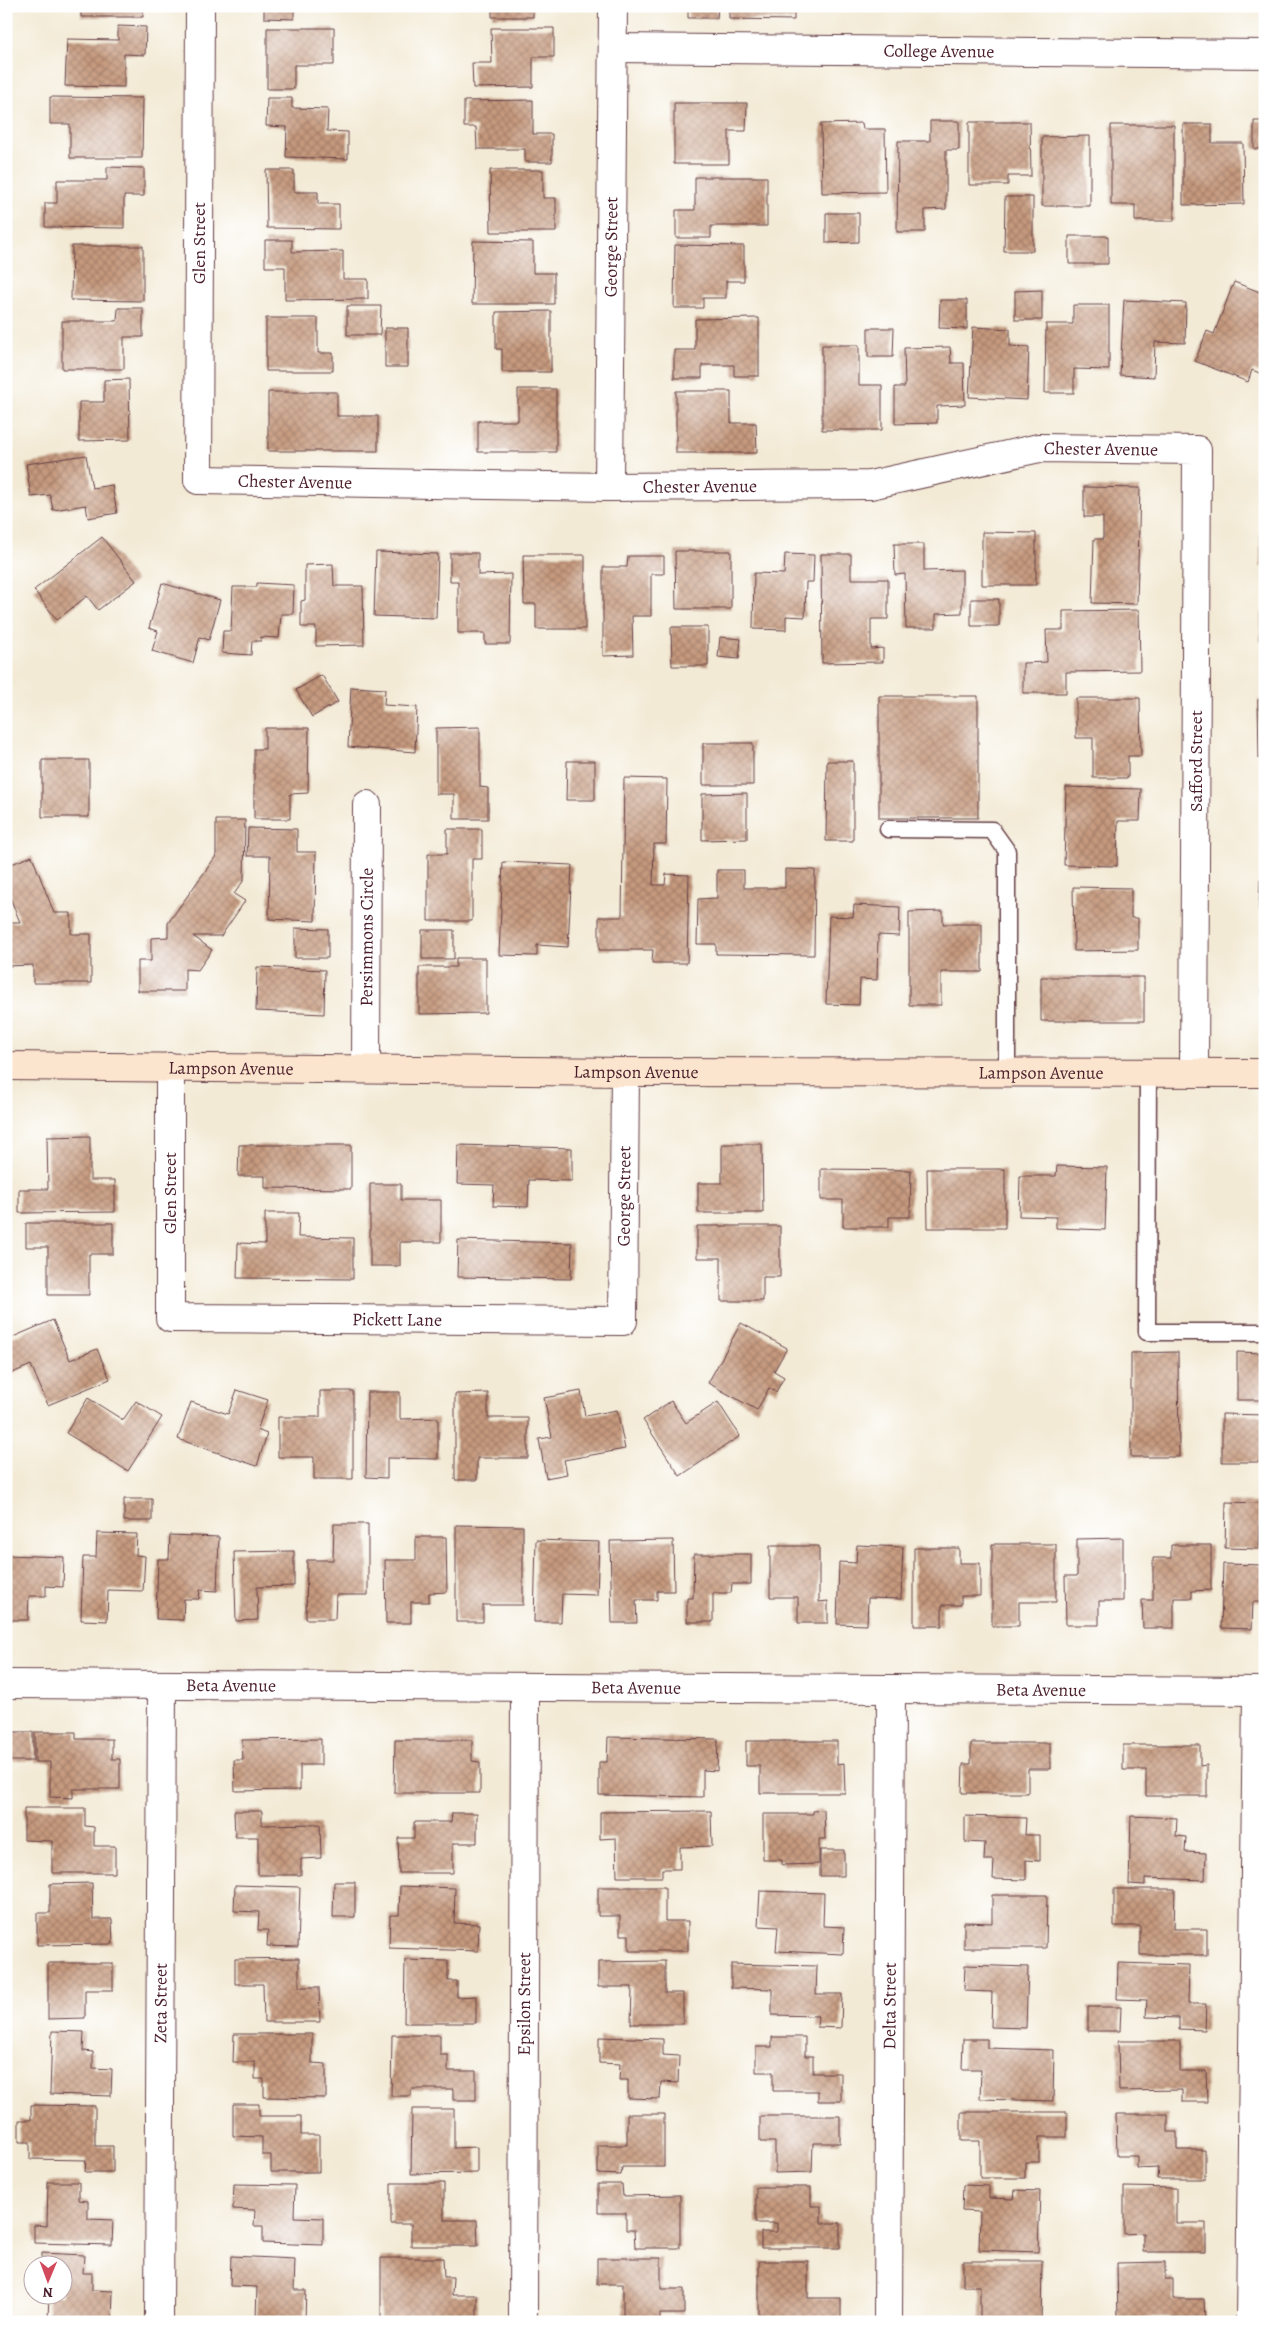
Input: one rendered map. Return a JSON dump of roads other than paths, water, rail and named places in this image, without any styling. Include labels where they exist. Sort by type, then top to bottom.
[{"type":"street","name":"Glen Street","points":[[198,480],[200,6]]},
{"type":"street","name":"George Street","points":[[609,487],[613,6]]},
{"type":"street","name":"College Avenue","points":[[613,48],[1265,54]]},
{"type":"street","name":"Chester Avenue","points":[[198,480],[609,487],[870,485],[1039,448],[1197,450]]},
{"type":"street","name":"Safford Street","points":[[1194,1073],[1197,450]]},
{"type":"street","name":"Persimmons Circle","points":[[366,1068],[367,805]]},
{"type":"street","name":"Lampson Avenue","points":[[6,1066],[625,1072],[1265,1073]]},
{"type":"street","name":"Glen Street","points":[[170,1067],[170,1318]]},
{"type":"street","name":"George Street","points":[[623,1321],[625,1072]]},
{"type":"street","name":"Pickett Lane","points":[[170,1318],[623,1321]]},
{"type":"street","name":"Beta Avenue","points":[[6,1684],[891,1691],[1261,1691]]},
{"type":"street","name":"Zeta Street","points":[[159,2322],[162,1685]]},
{"type":"street","name":"Epsilon Street","points":[[523,2322],[525,1688]]},
{"type":"street","name":"Delta Street","points":[[888,2322],[891,1691]]},
{"type":"street","points":[[1250,2322],[1261,1691]]},
{"type":"lane","points":[[888,829],[992,830],[1007,851],[1007,1072]]},
{"type":"lane","points":[[1148,1073],[1147,1332],[1265,1332]]}]
